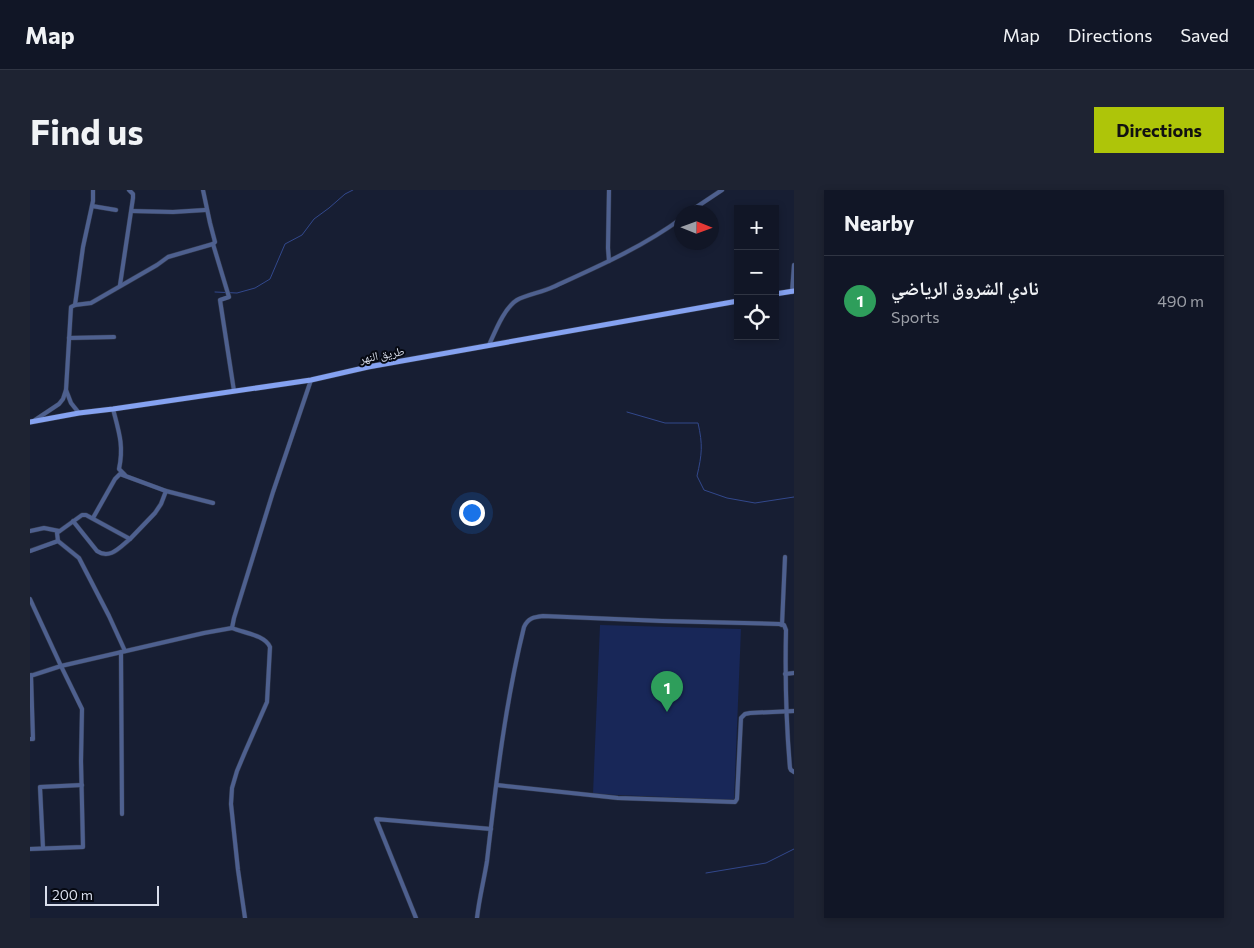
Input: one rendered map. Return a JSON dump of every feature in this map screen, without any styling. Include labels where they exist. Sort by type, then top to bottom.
[{"type":"main road","points":[[779,293],[793,291]]},
{"type":"main road","name":"طريق النهر","points":[[32,421],[311,380],[368,367],[734,302]]},
{"type":"street","points":[[75,305],[83,247],[94,201],[93,190]]},
{"type":"street","points":[[120,285],[132,211],[133,194],[129,190]]},
{"type":"street","points":[[203,190],[215,242],[213,244],[229,297],[220,300],[234,391]]},
{"type":"street","points":[[609,190],[609,261]]},
{"type":"street","points":[[700,205],[722,190]]},
{"type":"street","points":[[92,206],[116,210]]},
{"type":"street","points":[[132,211],[173,212],[205,210]]},
{"type":"street","points":[[489,346],[501,320],[517,300],[550,289],[609,261],[638,246],[674,223]]},
{"type":"street","points":[[32,421],[59,404],[63,399],[66,390],[71,307],[91,303],[168,257],[213,244]]},
{"type":"street","points":[[793,291],[794,266]]},
{"type":"street","points":[[69,338],[114,337]]},
{"type":"street","points":[[232,628],[273,492],[311,380]]},
{"type":"street","points":[[66,390],[71,403],[79,413]]},
{"type":"street","points":[[112,409],[122,451],[119,469],[126,476]]},
{"type":"street","points":[[93,518],[117,476],[120,474],[166,491],[213,503]]},
{"type":"street","points":[[73,522],[97,551],[104,554],[113,553],[155,514],[166,491]]},
{"type":"street","points":[[122,814],[123,652],[109,616],[79,558],[58,540],[56,536],[59,531],[82,515],[86,515],[130,539]]},
{"type":"street","points":[[30,531],[44,528],[59,531]]},
{"type":"street","points":[[30,551],[58,540]]},
{"type":"street","points":[[785,557],[782,624],[786,630],[786,712],[790,770],[794,772]]},
{"type":"street","points":[[30,599],[82,709],[83,847],[30,849]]},
{"type":"street","points":[[477,918],[517,655],[526,623],[532,618],[543,616],[782,624]]},
{"type":"street","points":[[30,739],[33,739],[30,676],[61,666],[232,628],[267,641],[270,647],[267,702],[242,758],[232,788],[231,804],[245,918]]},
{"type":"street","points":[[785,674],[794,673]]},
{"type":"street","points":[[496,785],[618,798],[735,802],[737,800],[742,718],[745,714],[750,713],[794,711]]},
{"type":"street","points":[[43,848],[40,787],[82,786]]},
{"type":"street","points":[[416,918],[376,819],[491,829]]},
{"type":"shaded area","points":[[600,625],[741,629],[734,800],[593,794]]},
{"type":"waterway","points":[[215,292],[237,293],[255,288],[270,279],[285,244],[302,235],[314,219],[345,194],[353,190]]},
{"type":"waterway","points":[[627,412],[665,423],[698,423],[701,450],[697,476],[704,490],[727,498],[755,503],[794,497]]},
{"type":"waterway","points":[[706,873],[766,863],[794,849]]},
{"type":"place","name":"نادي الشروق الرياضي","points":[[667,712]]}]
